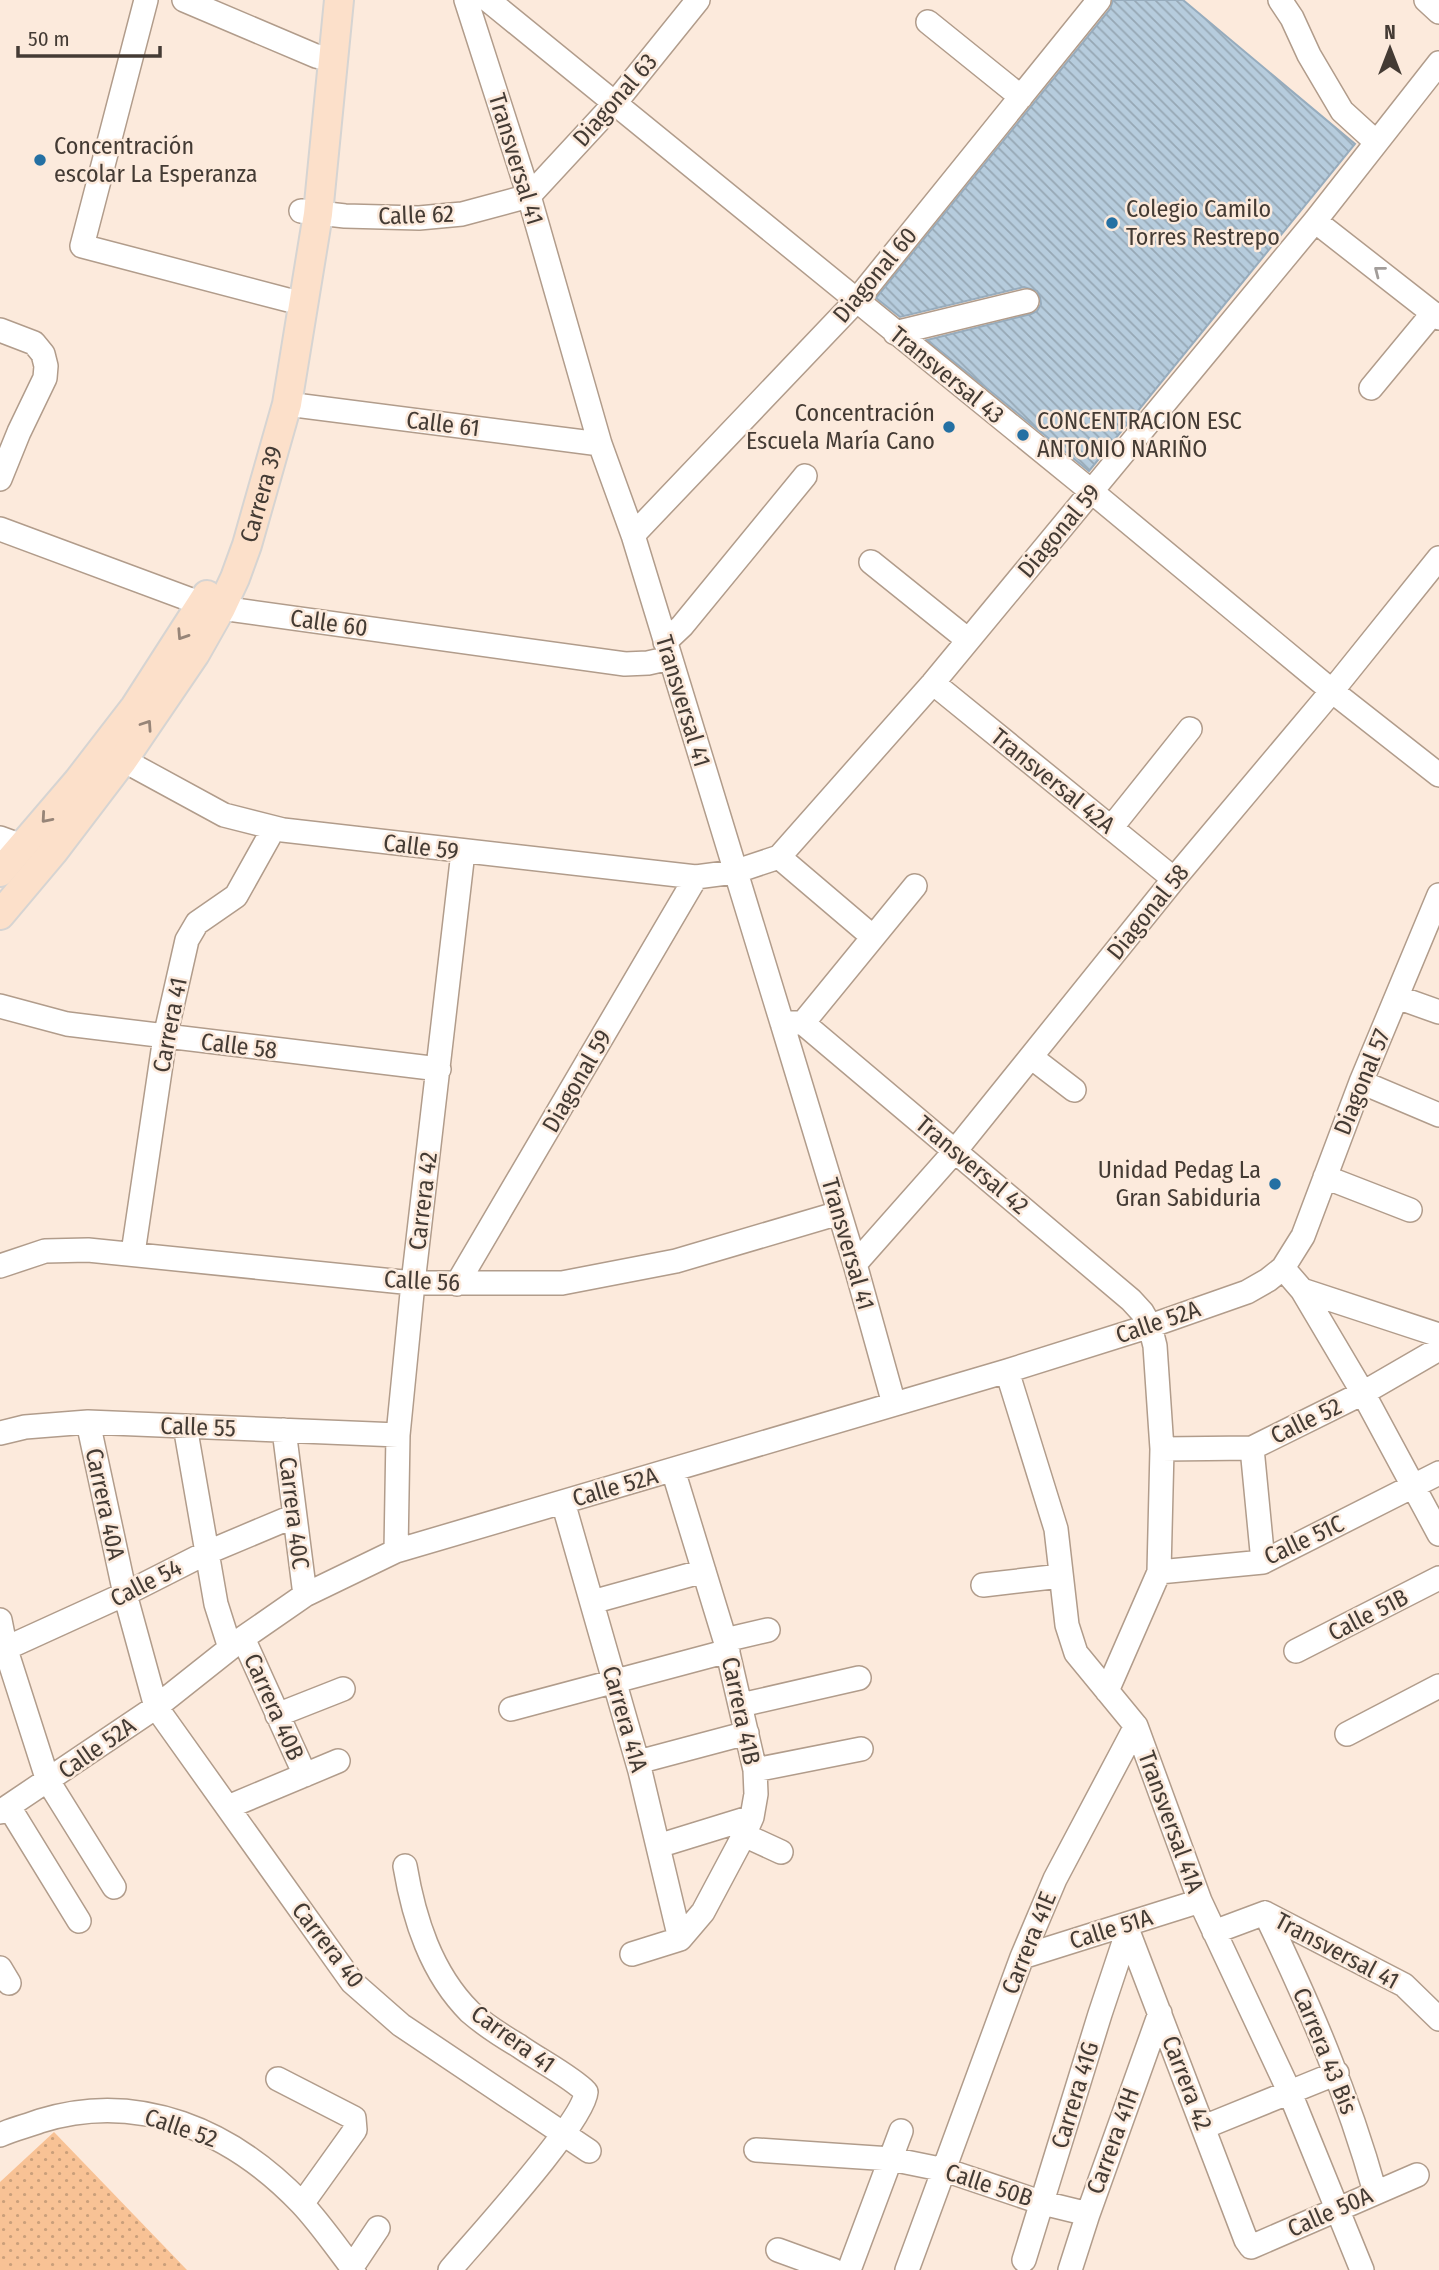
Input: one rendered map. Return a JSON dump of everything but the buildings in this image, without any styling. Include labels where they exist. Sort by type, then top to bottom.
[{"type":"main road","name":"Carrera 39","points":[[0,872],[11,842],[78,780],[212,606],[247,545],[287,404],[310,212],[324,58],[321,0]]},
{"type":"main road","name":"Carrera 39","points":[[324,58],[339,0]]},
{"type":"main road","name":"Carrera 39","points":[[0,915],[123,761],[195,654],[212,606],[222,560],[268,401],[288,300],[310,212]]},
{"type":"street","points":[[146,0],[82,246],[288,300]]},
{"type":"street","points":[[184,0],[324,58]]},
{"type":"street","name":"Transversal 41","points":[[466,0],[529,196],[600,444],[633,534],[734,872],[792,1023],[839,1213],[894,1404]]},
{"type":"street","name":"Transversal 43","points":[[488,0],[1332,691],[1439,775]]},
{"type":"street","name":"Diagonal 63","points":[[529,196],[615,103],[698,0]]},
{"type":"street","name":"Diagonal 60","points":[[633,534],[856,301],[1099,0]]},
{"type":"street","points":[[1280,0],[1342,111],[1376,142]]},
{"type":"street","points":[[1426,0],[1439,12]]},
{"type":"street","points":[[928,22],[1021,97]]},
{"type":"street","name":"Diagonal 59","points":[[779,857],[933,683],[1315,222],[1439,62]]},
{"type":"street","name":"Calle 62","points":[[310,212],[419,218],[462,214],[529,196]]},
{"type":"street","points":[[1315,222],[1436,316],[1371,388]]},
{"type":"street","points":[[895,333],[1027,301]]},
{"type":"street","points":[[0,330],[34,343],[43,354],[46,366],[45,378],[9,428],[0,479]]},
{"type":"street","name":"Calle 61","points":[[287,404],[600,444]]},
{"type":"street","points":[[668,650],[682,626],[805,476]]},
{"type":"street","name":"Calle 60","points":[[0,529],[212,606],[625,664],[648,663],[668,650]]},
{"type":"street","name":"Diagonal 58","points":[[855,1264],[955,1151],[1174,879],[1332,691],[1439,558]]},
{"type":"street","points":[[871,562],[968,640]]},
{"type":"street","name":"Transversal 42A","points":[[933,683],[1174,879]]},
{"type":"street","points":[[1111,828],[1191,729]]},
{"type":"street","name":"Calle 59","points":[[123,761],[224,815],[274,828],[696,877],[734,872]]},
{"type":"street","name":"Carrera 41","points":[[133,1253],[165,1038],[187,940],[197,923],[236,896],[274,828]]},
{"type":"street","name":"Carrera 42","points":[[396,1551],[398,1435],[463,852]]},
{"type":"street","points":[[734,872],[779,857],[873,937]]},
{"type":"street","name":"Diagonal 59","points":[[457,1284],[696,877]]},
{"type":"street","points":[[792,1023],[873,937],[915,886]]},
{"type":"street","name":"Diagonal 57","points":[[1283,1268],[1303,1236],[1361,1082],[1439,895]]},
{"type":"street","points":[[1397,997],[1439,1012]]},
{"type":"street","name":"Calle 58","points":[[0,1006],[67,1024],[165,1038],[439,1069]]},
{"type":"street","name":"Transversal 42","points":[[792,1023],[955,1151],[1131,1300],[1150,1326]]},
{"type":"street","points":[[1031,1057],[1074,1090]]},
{"type":"street","points":[[1361,1082],[1439,1115]]},
{"type":"street","points":[[1325,1177],[1410,1210]]},
{"type":"street","name":"Calle 56","points":[[0,1266],[45,1251],[88,1250],[413,1283],[562,1283],[676,1261],[839,1213]]},
{"type":"street","points":[[1283,1268],[1302,1290],[1363,1393],[1439,1534]]},
{"type":"street","name":"Calle 52A","points":[[5,1809],[156,1707],[236,1643],[304,1595],[396,1551],[1007,1371],[1150,1326],[1247,1292],[1283,1268]]},
{"type":"street","points":[[1302,1290],[1439,1335]]},
{"type":"street","points":[[1107,1692],[1158,1572],[1162,1449],[1155,1346],[1150,1326]]},
{"type":"street","name":"Calle 52","points":[[1162,1449],[1251,1448],[1363,1393],[1439,1349]]},
{"type":"street","name":"Transversal 41A","points":[[1007,1371],[1056,1529],[1067,1625],[1076,1653],[1136,1726],[1200,1900],[1290,2093],[1362,2270]]},
{"type":"street","name":"Calle 55","points":[[0,1433],[25,1427],[88,1422],[398,1435]]},
{"type":"street","name":"Carrera 40A","points":[[88,1422],[125,1594],[156,1707]]},
{"type":"street","points":[[185,1426],[206,1553]]},
{"type":"street","name":"Carrera 40C","points":[[284,1430],[304,1595]]},
{"type":"street","points":[[1251,1448],[1263,1562]]},
{"type":"street","name":"Carrera 41B","points":[[673,1470],[727,1646],[755,1770],[756,1794],[748,1826],[703,1912],[680,1939]]},
{"type":"street","name":"Calle 51C","points":[[1158,1572],[1263,1562],[1439,1473]]},
{"type":"street","name":"Carrera 41A","points":[[563,1502],[638,1762],[680,1939]]},
{"type":"street","name":"Calle 54","points":[[3,1650],[206,1553],[293,1516]]},
{"type":"street","name":"Carrera 40B","points":[[206,1553],[216,1604],[277,1715],[304,1776]]},
{"type":"street","points":[[592,1602],[704,1571]]},
{"type":"street","points":[[983,1585],[1062,1576]]},
{"type":"street","name":"Calle 51B","points":[[1296,1651],[1439,1578]]},
{"type":"street","points":[[0,1620],[3,1650],[48,1782],[114,1887]]},
{"type":"street","points":[[511,1709],[615,1681],[727,1646],[768,1630]]},
{"type":"street","points":[[741,1705],[859,1678]]},
{"type":"street","points":[[1347,1734],[1439,1686]]},
{"type":"street","points":[[277,1715],[343,1689]]},
{"type":"street","name":"Carrera 40","points":[[156,1707],[352,1982],[401,2025],[589,2151]]},
{"type":"street","name":"Carrera 41E","points":[[907,2270],[1022,1957],[1055,1879],[1136,1726]]},
{"type":"street","points":[[638,1762],[747,1734]]},
{"type":"street","points":[[755,1770],[860,1749]]},
{"type":"street","points":[[228,1807],[338,1761]]},
{"type":"street","points":[[5,1809],[79,1921]]},
{"type":"street","points":[[658,1846],[748,1826],[781,1852]]},
{"type":"street","name":"Carrera 41","points":[[405,1866],[410,1894],[430,1956],[469,2011],[584,2090],[584,2101],[565,2133]]},
{"type":"street","name":"Calle 51A","points":[[1022,1957],[1127,1928],[1200,1900]]},
{"type":"street","points":[[1214,1933],[1265,1913]]},
{"type":"street","name":"Transversal 41","points":[[1265,1913],[1404,1985],[1439,2020]]},
{"type":"street","name":"Carrera 43 Bis","points":[[1265,1913],[1337,2073],[1361,2141],[1375,2192]]},
{"type":"street","name":"Carrera 42","points":[[1127,1928],[1246,2240]]},
{"type":"street","name":"Carrera 41G","points":[[1024,2260],[1127,1928]]},
{"type":"street","points":[[632,1954],[680,1939]]},
{"type":"street","name":"Carrera 41H","points":[[1070,2270],[1160,2013]]},
{"type":"street","points":[[1204,2127],[1337,2073]]},
{"type":"street","points":[[278,2079],[354,2118],[355,2122],[355,2130],[302,2204]]},
{"type":"street","name":"Calle 52","points":[[0,2136],[62,2114],[116,2109],[164,2117],[212,2134],[259,2164],[302,2204],[353,2269]]},
{"type":"street","points":[[849,2270],[901,2130]]},
{"type":"street","points":[[450,2270],[565,2133]]},
{"type":"street","points":[[756,2150],[891,2159]]},
{"type":"street","name":"Calle 50B","points":[[891,2159],[945,2170],[1043,2203],[1088,2214]]},
{"type":"street","name":"Calle 50A","points":[[1246,2240],[1251,2247],[1257,2245],[1336,2208],[1417,2175]]},
{"type":"street","points":[[353,2269],[378,2228]]},
{"type":"street","points":[[778,2250],[821,2268]]},
{"type":"shaded area","points":[[54,2132],[187,2270],[0,2270],[0,2182]]},
{"type":"place","name":"Concentración escolar La Esperanza","points":[[40,160]]},
{"type":"place","name":"Colegio Camilo Torres Restrepo","points":[[1112,223]]},
{"type":"place","name":"Concentración Escuela María Cano","points":[[949,427]]},
{"type":"place","name":"CONCENTRACION ESC ANTONIO NARIÑO","points":[[1023,435]]},
{"type":"place","name":"Unidad Pedag La Gran Sabiduria","points":[[1275,1184]]}]
